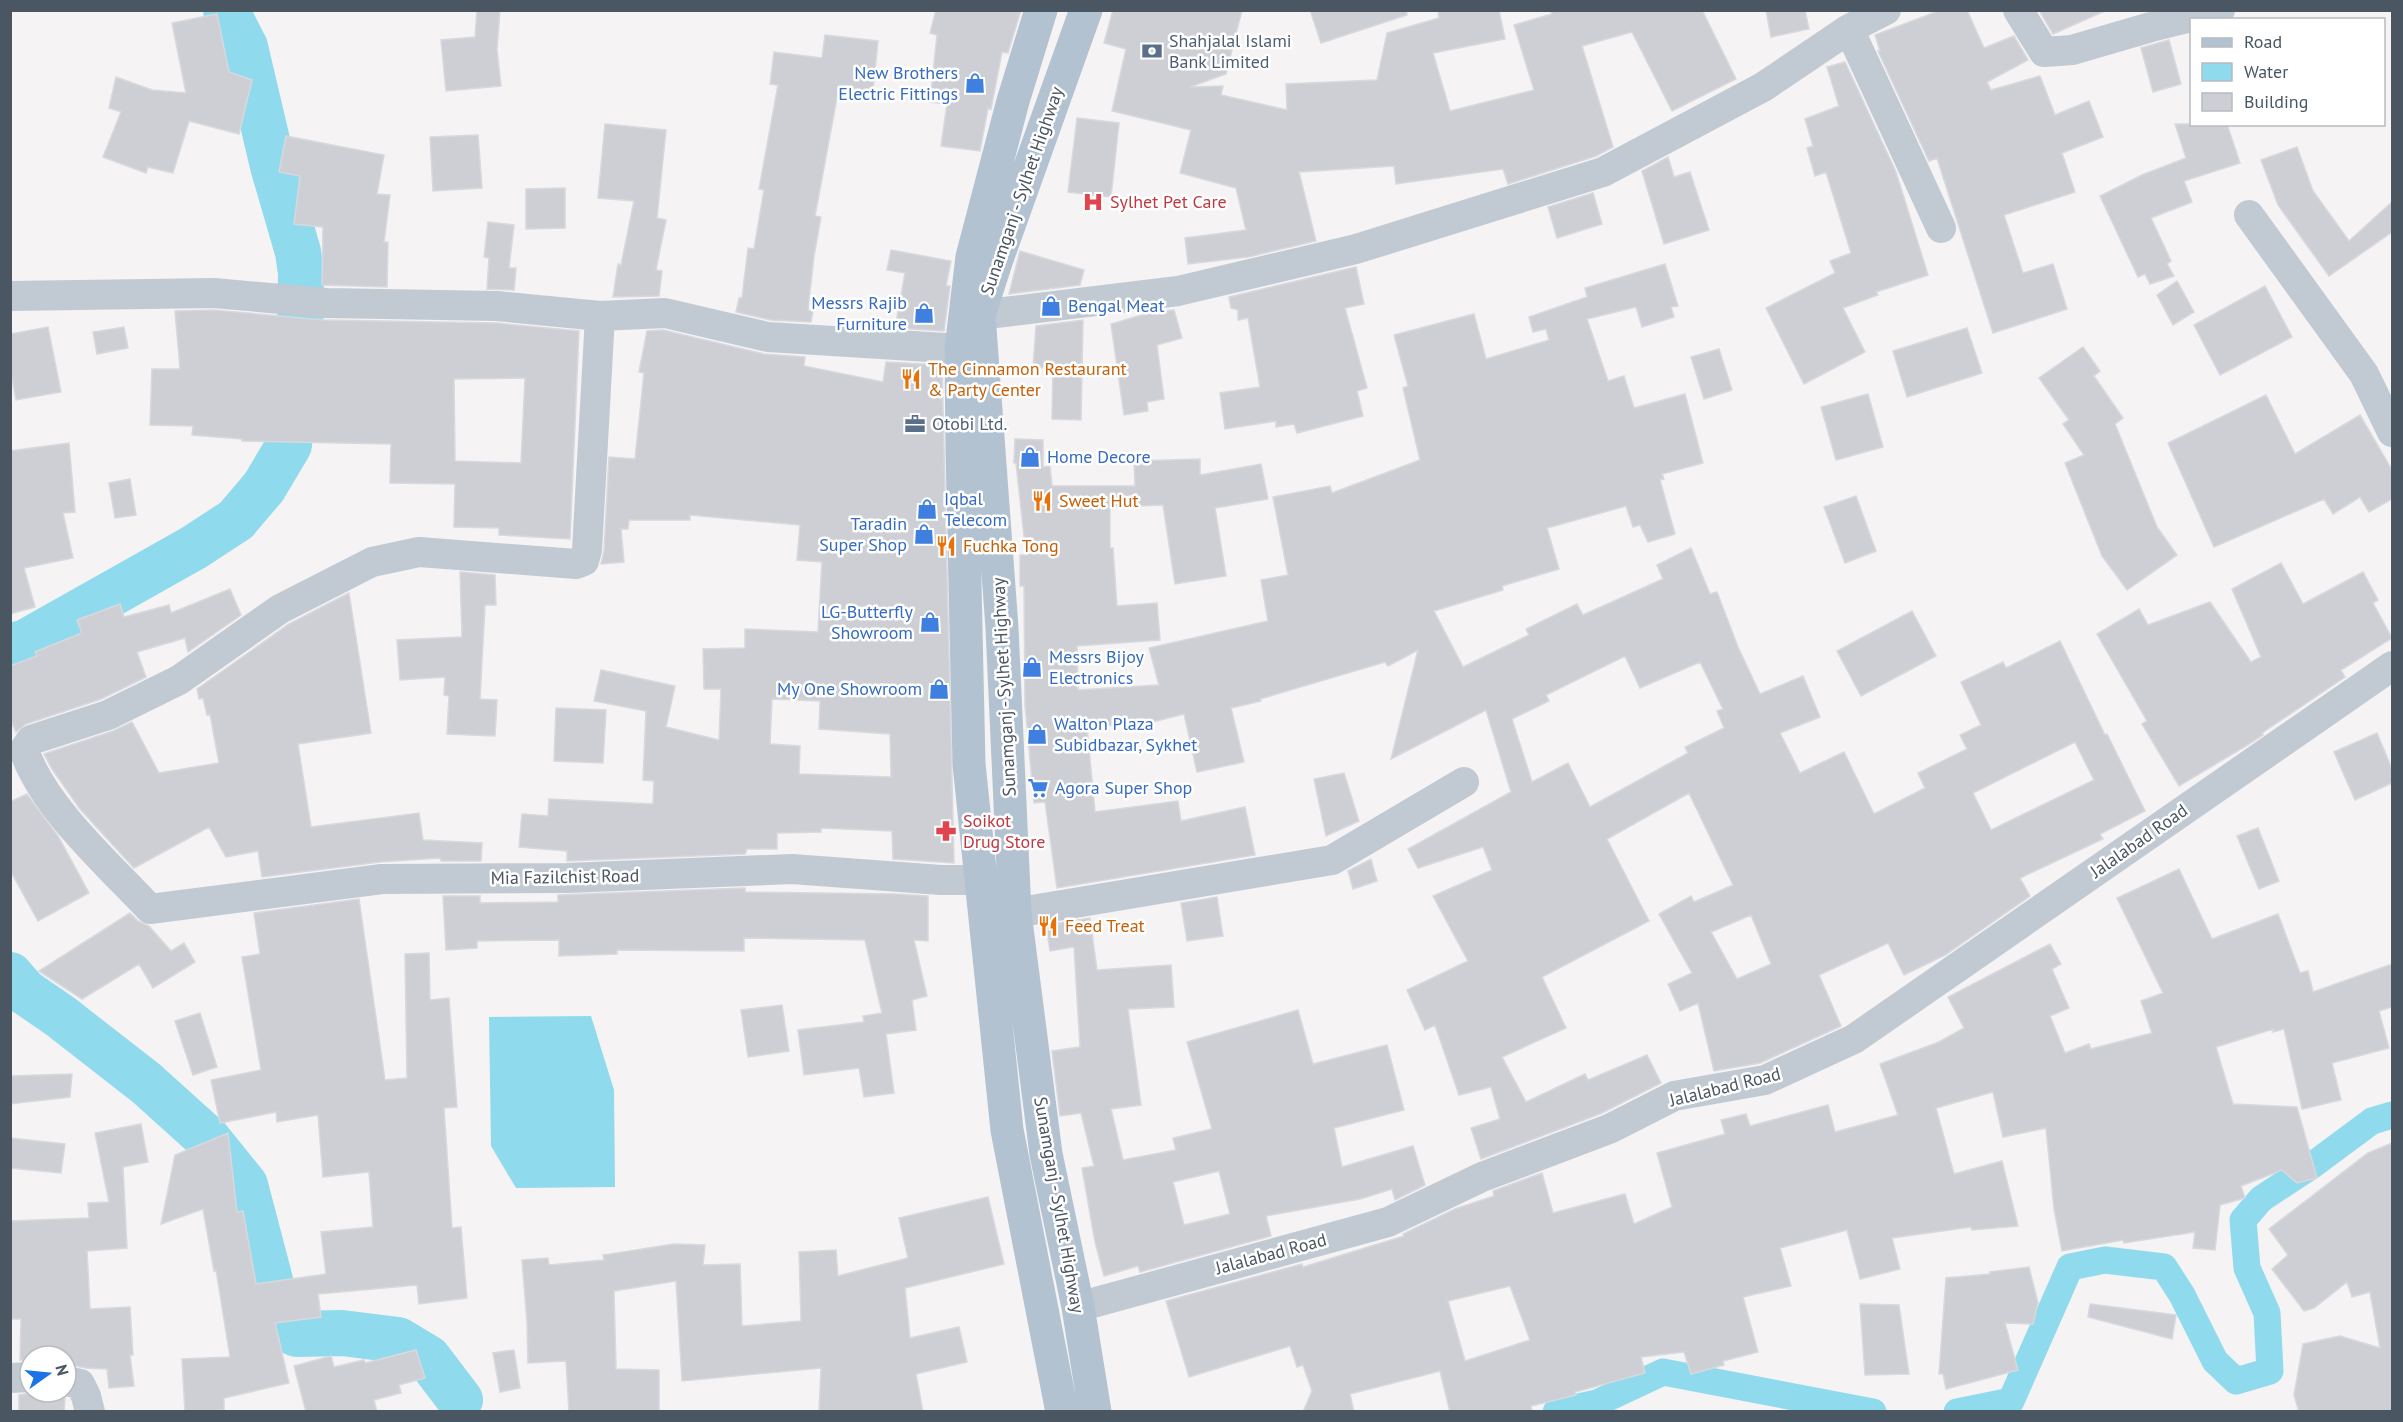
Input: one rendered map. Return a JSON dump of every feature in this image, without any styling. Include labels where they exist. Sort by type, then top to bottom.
[{"type":"main road","name":"Sunamganj - Sylhet Highway","points":[[1041,10],[1013,101],[972,257],[961,350],[962,448],[969,764],[981,880],[1007,1130],[1062,1412]]},
{"type":"main road","name":"Sunamganj - Sylhet Highway","points":[[1086,10],[996,262],[980,315],[1002,628],[1015,913],[1046,1154],[1078,1307],[1095,1409]]},
{"type":"street","points":[[980,315],[1178,291],[1356,249],[1603,172],[1763,87],[1849,29],[1886,10]]},
{"type":"street","points":[[2018,10],[2044,52],[2072,50],[2220,10]]},
{"type":"street","points":[[1849,29],[1941,228]]},
{"type":"street","points":[[2249,215],[2364,374],[2392,432]]},
{"type":"street","points":[[10,296],[214,294],[326,303],[497,306],[600,316],[666,313],[768,337],[961,350]]},
{"type":"street","name":"Mia Fazilchist Road","points":[[600,316],[587,550],[584,561],[576,564],[419,552],[372,562],[280,609],[179,680],[108,715],[31,740],[24,750],[28,764],[60,812],[150,909],[382,879],[567,878],[792,869],[941,880],[981,880]]},
{"type":"street","name":"Jalalabad Road","points":[[1078,1307],[1388,1222],[1482,1177],[1609,1129],[1674,1096],[1766,1080],[1801,1065],[1854,1039],[2392,666]]},
{"type":"street","points":[[1015,913],[1332,860],[1464,782]]},
{"type":"street","points":[[78,1384],[86,1396],[90,1412]]},
{"type":"water","points":[[591,1016],[614,1090],[615,1187],[516,1188],[491,1146],[489,1017]]},
{"type":"building","points":[[477,10],[500,10],[497,49],[501,86],[446,91],[441,40],[475,37]]},
{"type":"building","points":[[936,10],[1021,10],[1008,53],[1002,52],[980,151],[941,146],[947,104],[930,102],[937,35],[930,33]]},
{"type":"building","points":[[1113,10],[1242,10],[1226,74],[1190,87],[1223,86],[1221,95],[1287,110],[1286,84],[1377,80],[1387,33],[1439,18],[1438,10],[1499,10],[1505,39],[1433,53],[1450,111],[1534,90],[1514,25],[1552,14],[1550,10],[1702,10],[1736,79],[1672,111],[1632,32],[1582,46],[1613,147],[1596,156],[1508,184],[1503,169],[1396,184],[1394,166],[1299,172],[1316,241],[1248,257],[1188,264],[1185,238],[1246,230],[1236,188],[1180,173],[1191,130],[1112,111],[1126,49],[1104,43]]},
{"type":"building","points":[[1310,10],[1406,10],[1407,15],[1321,43]]},
{"type":"building","points":[[1766,10],[1805,10],[1809,29],[1771,37]]},
{"type":"building","points":[[1941,10],[1967,10],[1984,48],[2014,36],[2028,60],[1987,82],[1991,90],[2040,76],[2055,115],[2089,101],[2103,137],[2062,153],[2075,192],[2004,215],[2023,273],[2053,264],[2067,309],[1993,333],[1937,158],[1929,161],[1878,51],[1880,51],[1875,35]]},
{"type":"building","points":[[2039,10],[2107,10],[2053,34]]},
{"type":"building","points":[[217,14],[229,72],[252,80],[239,134],[189,121],[173,173],[148,167],[146,173],[103,157],[121,112],[109,108],[116,77],[152,90],[186,93],[172,23]]},
{"type":"building","points":[[825,35],[878,41],[873,91],[839,87],[815,216],[821,217],[808,310],[813,311],[811,322],[771,320],[736,312],[739,298],[742,298],[748,248],[754,249],[764,190],[759,189],[778,85],[770,84],[774,52],[822,58]]},
{"type":"building","points":[[2169,40],[2181,84],[2153,92],[2141,48]]},
{"type":"building","points":[[1845,62],[1896,172],[1928,275],[1876,292],[1878,295],[1843,308],[1865,352],[1804,384],[1766,308],[1835,273],[1830,261],[1851,253],[1826,172],[1815,176],[1807,148],[1813,146],[1805,119],[1839,106],[1827,67]]},
{"type":"building","points":[[1077,118],[1119,123],[1111,197],[1068,192]]},
{"type":"building","points":[[605,124],[666,130],[657,218],[666,220],[656,270],[662,271],[659,296],[613,297],[618,264],[621,265],[634,201],[598,198]]},
{"type":"building","points":[[2175,124],[2228,126],[2240,163],[2184,181],[2192,202],[2151,218],[2171,261],[2167,264],[2174,276],[2150,284],[2145,274],[2138,277],[2100,196],[2142,175],[2186,158]]},
{"type":"building","points":[[478,135],[482,188],[433,191],[430,137]]},
{"type":"building","points":[[286,136],[384,155],[377,194],[390,195],[384,242],[388,242],[387,287],[322,285],[323,227],[294,224],[300,176],[279,172]]},
{"type":"building","points":[[2297,147],[2313,191],[2349,241],[2392,202],[2392,232],[2329,276],[2278,205],[2261,160]]},
{"type":"building","points":[[1668,157],[1674,177],[1690,172],[1709,230],[1664,244],[1642,171]]},
{"type":"building","points":[[565,188],[565,228],[526,229],[526,189]]},
{"type":"building","points":[[1593,193],[1602,224],[1557,238],[1548,207]]},
{"type":"building","points":[[488,222],[514,225],[509,268],[516,268],[514,290],[487,289],[489,258],[484,257]]},
{"type":"building","points":[[891,250],[951,261],[946,286],[950,286],[944,331],[895,328],[905,273],[887,270]]},
{"type":"building","points":[[1020,251],[1084,270],[1080,285],[1009,294]]},
{"type":"building","points":[[1665,264],[1678,306],[1671,307],[1674,317],[1642,327],[1636,307],[1587,319],[1608,381],[1624,376],[1634,408],[1685,394],[1703,463],[1662,474],[1664,479],[1660,480],[1675,534],[1648,542],[1640,525],[1633,527],[1626,506],[1547,528],[1559,569],[1502,586],[1503,590],[1434,611],[1463,667],[1529,635],[1526,629],[1577,604],[1583,615],[1663,579],[1657,565],[1691,548],[1710,594],[1717,592],[1738,647],[1760,694],[1803,676],[1820,717],[1780,733],[1800,773],[1844,752],[1874,814],[1925,788],[1918,773],[1967,749],[1960,735],[1981,725],[1961,682],[2003,662],[2006,668],[2060,641],[2145,811],[2100,834],[2103,839],[2020,878],[2030,896],[1945,955],[1904,975],[1888,943],[1819,975],[1841,1026],[1760,1063],[1714,1071],[1698,1003],[1680,1011],[1668,984],[1692,973],[1659,914],[1691,896],[1694,902],[1733,885],[1689,793],[1607,839],[1649,921],[1542,977],[1566,1028],[1502,1057],[1526,1102],[1585,1074],[1588,1080],[1647,1055],[1661,1083],[1602,1113],[1481,1159],[1471,1128],[1500,1119],[1491,1087],[1459,1095],[1435,1025],[1425,1030],[1407,990],[1468,961],[1433,896],[1492,870],[1483,847],[1418,868],[1408,849],[1511,792],[1486,710],[1391,759],[1418,650],[1388,666],[1385,662],[1260,699],[1261,701],[1231,708],[1244,762],[1197,772],[1184,714],[1149,723],[1087,727],[1095,812],[1178,801],[1181,821],[1245,807],[1255,855],[1057,888],[1045,802],[1034,803],[1025,705],[1024,586],[1020,586],[1020,555],[1026,555],[1016,463],[1014,463],[1015,439],[1043,440],[1043,467],[1050,466],[1052,486],[1135,486],[1134,461],[1200,459],[1200,475],[1261,464],[1268,499],[1215,508],[1226,576],[1175,584],[1163,505],[1110,507],[1110,548],[1113,548],[1117,606],[1157,603],[1160,640],[1077,646],[1078,690],[1159,685],[1149,648],[1268,621],[1261,580],[1288,575],[1273,497],[1330,486],[1332,493],[1420,460],[1403,388],[1408,386],[1394,335],[1474,314],[1486,359],[1549,340],[1546,329],[1533,332],[1529,317],[1587,297],[1585,288]],"holes":[[[1625,656],[1640,688],[1700,662],[1723,709],[1717,711],[1724,728],[1685,747],[1688,753],[1590,807],[1568,763],[1532,782],[1512,719],[1549,701],[1546,695]],[[2075,742],[2094,780],[1991,830],[1973,793]],[[1751,915],[1771,964],[1737,979],[1711,932]]]},
{"type":"building","points":[[1356,267],[1364,304],[1345,308],[1367,388],[1357,391],[1363,416],[1297,433],[1294,424],[1276,427],[1276,421],[1225,429],[1220,393],[1260,387],[1248,318],[1238,320],[1238,310],[1231,308],[1229,297]]},
{"type":"building","points":[[2177,281],[2194,312],[2173,325],[2157,295]]},
{"type":"building","points":[[2265,286],[2292,337],[2220,375],[2194,325]]},
{"type":"building","points":[[213,310],[325,320],[496,323],[579,331],[570,539],[499,535],[499,528],[454,527],[455,484],[390,483],[391,444],[242,441],[242,439],[192,435],[193,426],[150,425],[152,369],[180,369],[175,311]],"holes":[[[525,378],[521,463],[455,461],[454,379]]]},
{"type":"building","points":[[1174,310],[1182,338],[1157,345],[1164,399],[1147,402],[1148,411],[1124,415],[1111,324],[1152,312]]},
{"type":"building","points":[[1083,320],[1081,420],[1052,419],[1053,366],[1033,369],[1036,326]]},
{"type":"building","points":[[48,327],[61,392],[16,400],[10,368],[10,334]]},
{"type":"building","points":[[124,327],[128,348],[97,354],[93,332]]},
{"type":"building","points":[[1967,328],[1982,373],[1907,397],[1893,351]]},
{"type":"building","points":[[663,330],[764,354],[805,357],[804,366],[883,382],[886,362],[942,365],[954,863],[893,859],[892,831],[821,828],[821,832],[777,833],[777,849],[747,849],[745,854],[567,861],[567,851],[519,847],[522,814],[548,816],[549,799],[653,804],[654,781],[643,780],[646,711],[594,701],[601,670],[675,686],[666,727],[719,740],[721,689],[704,689],[703,649],[745,648],[745,629],[818,632],[822,562],[797,560],[800,525],[690,515],[690,520],[629,520],[628,529],[621,529],[624,562],[601,564],[604,551],[609,457],[635,459],[644,373],[639,372],[647,331]],"holes":[[[772,699],[820,701],[819,729],[890,734],[891,777],[799,774],[800,746],[770,744]]]},
{"type":"building","points":[[2083,347],[2100,371],[2094,376],[2123,418],[2115,424],[2157,527],[2177,555],[2127,590],[2102,556],[2065,463],[2084,455],[2063,424],[2069,420],[2039,378]]},
{"type":"building","points":[[1719,349],[1732,390],[1704,399],[1691,357]]},
{"type":"building","points":[[1868,394],[1883,447],[1836,460],[1821,407]]},
{"type":"building","points":[[2266,395],[2295,454],[2360,415],[2392,470],[2392,499],[2369,512],[2360,497],[2333,514],[2324,499],[2214,547],[2168,443]]},
{"type":"building","points":[[69,443],[75,512],[63,513],[73,558],[24,568],[35,607],[10,614],[10,451]]},
{"type":"building","points":[[130,479],[136,515],[115,518],[109,483]]},
{"type":"building","points":[[1856,496],[1876,551],[1845,563],[1824,507]]},
{"type":"building","points":[[2281,563],[2303,604],[2363,572],[2378,600],[2373,603],[2392,638],[2341,670],[2345,677],[2262,733],[2263,735],[2179,786],[2142,724],[2147,721],[2097,634],[2139,609],[2148,625],[2210,602],[2251,662],[2261,657],[2232,589]]},
{"type":"building","points":[[460,572],[495,575],[496,605],[485,605],[480,699],[497,700],[495,736],[447,734],[449,696],[444,695],[445,677],[400,680],[397,640],[462,637]]},
{"type":"building","points":[[230,589],[241,615],[188,652],[185,638],[137,652],[146,677],[101,699],[26,724],[16,732],[10,719],[10,666],[37,656],[35,652],[82,633],[77,620],[120,604],[124,617],[169,605],[171,613]]},
{"type":"building","points":[[349,593],[371,733],[298,744],[311,827],[419,813],[423,840],[482,843],[481,861],[441,861],[440,858],[380,862],[262,877],[258,851],[226,857],[209,827],[134,868],[80,809],[44,754],[113,731],[132,722],[159,773],[219,763],[210,714],[207,715],[203,698],[199,699],[197,689],[289,624]]},
{"type":"building","points":[[1912,611],[1936,656],[1861,696],[1837,651]]},
{"type":"building","points":[[556,708],[606,710],[603,763],[554,761]]},
{"type":"building","points":[[2377,733],[2392,769],[2392,783],[2355,800],[2334,752]]},
{"type":"building","points":[[1344,773],[1359,821],[1326,836],[1314,779]]},
{"type":"building","points":[[27,794],[58,836],[89,893],[38,921],[10,870],[10,802]]},
{"type":"building","points":[[2258,828],[2279,881],[2259,889],[2237,836]]},
{"type":"building","points":[[1371,859],[1377,881],[1353,889],[1348,871]]},
{"type":"building","points":[[2179,869],[2212,939],[2278,914],[2300,973],[2308,971],[2313,992],[2392,964],[2392,1007],[2379,1011],[2389,1048],[2332,1063],[2341,1100],[2302,1109],[2284,1029],[2273,1032],[2273,1029],[2216,1047],[2233,1104],[2297,1107],[2317,1178],[2297,1183],[2282,1170],[2241,1186],[2245,1198],[2220,1205],[2215,1250],[2193,1248],[2195,1232],[2124,1243],[2123,1240],[2062,1251],[2054,1209],[2046,1128],[2003,1137],[1993,1092],[1936,1108],[1954,1174],[2002,1161],[2018,1226],[1972,1230],[1971,1227],[1892,1238],[1900,1269],[1860,1279],[1847,1230],[1780,1248],[1791,1286],[1743,1297],[1758,1352],[1723,1361],[1724,1365],[1691,1374],[1684,1352],[1641,1357],[1645,1373],[1575,1392],[1576,1395],[1531,1406],[1532,1412],[1450,1412],[1440,1371],[1350,1394],[1354,1412],[1303,1412],[1312,1391],[1303,1365],[1297,1367],[1290,1346],[1189,1377],[1166,1301],[1302,1264],[1303,1267],[1404,1236],[1403,1234],[1455,1209],[1494,1196],[1493,1191],[1542,1173],[1553,1213],[1625,1194],[1634,1224],[1672,1207],[1657,1153],[1725,1134],[1721,1120],[1746,1114],[1750,1126],[1828,1105],[1835,1132],[1898,1115],[1880,1064],[1939,1042],[1964,1028],[1948,997],[2050,944],[2061,964],[2052,969],[2069,1008],[2050,1016],[2065,1053],[2089,1044],[2091,1049],[2152,1033],[2141,1001],[2163,993],[2117,898]],"holes":[[[1510,1286],[1530,1340],[1465,1361],[1448,1301]]]},
{"type":"building","points":[[745,888],[745,892],[928,896],[928,941],[914,940],[927,996],[912,1000],[916,1030],[886,1034],[894,1093],[864,1097],[859,1068],[804,1075],[798,1030],[864,1022],[863,1016],[882,1013],[865,940],[744,938],[744,951],[617,950],[617,954],[559,956],[559,940],[477,941],[477,948],[446,950],[443,896],[480,896],[480,903],[558,902],[558,895]]},
{"type":"building","points":[[1217,897],[1223,936],[1187,941],[1181,903]]},
{"type":"building","points":[[359,899],[385,1080],[407,1078],[405,954],[429,953],[430,1000],[449,998],[457,1107],[444,1108],[452,1228],[461,1227],[467,1298],[419,1304],[417,1285],[318,1294],[321,1317],[275,1323],[289,1383],[224,1398],[224,1410],[185,1412],[182,1359],[230,1357],[216,1270],[214,1271],[203,1209],[161,1224],[175,1155],[228,1133],[237,1212],[243,1211],[256,1284],[326,1274],[321,1232],[373,1227],[369,1172],[323,1177],[318,1115],[277,1122],[276,1112],[220,1123],[211,1080],[261,1070],[242,957],[260,954],[254,913]]},
{"type":"building","points":[[130,913],[138,921],[149,926],[171,951],[184,943],[195,962],[153,988],[139,964],[82,999],[39,971]]},
{"type":"building","points":[[1090,918],[1097,970],[1171,965],[1174,1007],[1128,1009],[1141,1105],[1111,1109],[1123,1160],[1176,1150],[1173,1138],[1212,1129],[1187,1042],[1298,1010],[1313,1064],[1387,1045],[1404,1110],[1334,1128],[1342,1167],[1413,1146],[1425,1185],[1395,1200],[1392,1189],[1360,1199],[1266,1216],[1271,1236],[1140,1272],[1138,1266],[1104,1276],[1095,1242],[1082,1168],[1094,1166],[1081,1113],[1060,1116],[1052,1051],[1080,1047],[1074,947],[1050,951],[1046,925]],"holes":[[[1219,1171],[1230,1214],[1184,1225],[1173,1182]]]},
{"type":"building","points":[[782,1005],[789,1051],[748,1057],[741,1010]]},
{"type":"building","points":[[200,1013],[217,1067],[193,1075],[175,1021]]},
{"type":"building","points":[[72,1074],[70,1097],[10,1104],[10,1076]]},
{"type":"building","points":[[141,1124],[148,1162],[123,1167],[127,1248],[87,1251],[90,1309],[130,1307],[133,1355],[130,1355],[134,1386],[109,1388],[107,1369],[78,1366],[78,1344],[20,1344],[21,1319],[10,1319],[10,1221],[89,1218],[88,1203],[109,1202],[95,1133]]},
{"type":"building","points":[[10,1138],[65,1144],[61,1173],[10,1168]]},
{"type":"building","points":[[2392,1143],[2392,1412],[2299,1412],[2294,1395],[2303,1344],[2340,1336],[2380,1348],[2370,1292],[2352,1297],[2347,1282],[2314,1308],[2304,1311],[2272,1269],[2288,1255],[2269,1229],[2368,1153]]},
{"type":"building","points":[[988,1197],[1004,1264],[905,1288],[910,1338],[959,1327],[967,1362],[916,1374],[923,1412],[819,1412],[821,1368],[682,1381],[676,1281],[614,1291],[616,1369],[659,1370],[659,1412],[569,1412],[566,1361],[528,1363],[522,1260],[548,1258],[549,1265],[604,1260],[603,1255],[674,1244],[705,1245],[703,1265],[740,1264],[742,1326],[801,1321],[799,1252],[836,1250],[838,1276],[908,1258],[899,1218]]},
{"type":"building","points":[[2029,1267],[2038,1303],[2033,1324],[2005,1323],[2018,1370],[1946,1389],[1943,1374],[1939,1374],[1946,1278],[1990,1274],[1990,1272]]},
{"type":"building","points":[[1860,1304],[1899,1305],[1909,1374],[1865,1375]]},
{"type":"building","points":[[2090,1304],[2176,1315],[2172,1339],[2088,1317]]},
{"type":"building","points":[[416,1350],[425,1378],[399,1385],[401,1393],[374,1400],[377,1412],[306,1412],[294,1366],[331,1356],[334,1367],[364,1360],[365,1363]]},
{"type":"building","points":[[514,1350],[520,1388],[500,1392],[493,1353]]},
{"type":"building","points":[[19,1404],[65,1404],[64,1412],[19,1412]]},
{"type":"waterway","points":[[10,647],[26,642],[193,548],[236,520],[264,487],[289,445],[300,334],[301,273],[298,252],[273,166],[245,47],[226,10]]},
{"type":"waterway","points":[[10,975],[25,992],[60,1016],[146,1083],[207,1138],[245,1185],[277,1307],[286,1329],[297,1334],[342,1333],[398,1340],[428,1358],[460,1400]]},
{"type":"waterway","points":[[1957,1412],[2011,1401],[2070,1267],[2105,1260],[2164,1267],[2182,1295],[2215,1361],[2236,1381],[2270,1371],[2267,1313],[2247,1268],[2243,1220],[2261,1199],[2314,1164],[2372,1121],[2392,1115]]},
{"type":"waterway","points":[[1556,1412],[1597,1403],[1663,1372],[1873,1412]]},
{"type":"place","name":"Shahjalal Islami Bank Limited","points":[[1152,51]]},
{"type":"place","name":"New Brothers Electric Fittings","points":[[975,83]]},
{"type":"place","name":"Sylhet Pet Care","points":[[1093,202]]},
{"type":"place","name":"Bengal Meat","points":[[1051,306]]},
{"type":"place","name":"Messrs Rajib Furniture","points":[[924,313]]},
{"type":"place","name":"The Cinnamon Restaurant & Party Center","points":[[911,379]]},
{"type":"place","name":"Otobi Ltd.","points":[[915,424]]},
{"type":"place","name":"Home Decore","points":[[1030,457]]},
{"type":"place","name":"Sweet Hut","points":[[1042,501]]},
{"type":"place","name":"Iqbal Telecom","points":[[927,509]]},
{"type":"place","name":"Taradin Super Shop","points":[[924,534]]},
{"type":"place","name":"Fuchka Tong","points":[[946,546]]},
{"type":"place","name":"LG-Butterfly Showroom","points":[[930,622]]},
{"type":"place","name":"Messrs Bijoy Electronics","points":[[1032,667]]},
{"type":"place","name":"My One Showroom","points":[[939,689]]},
{"type":"place","name":"Walton Plaza Subidbazar, Sykhet","points":[[1037,734]]},
{"type":"place","name":"Agora Super Shop","points":[[1038,788]]},
{"type":"place","name":"Soikot Drug Store","points":[[946,831]]},
{"type":"place","name":"Feed Treat","points":[[1048,926]]}]
